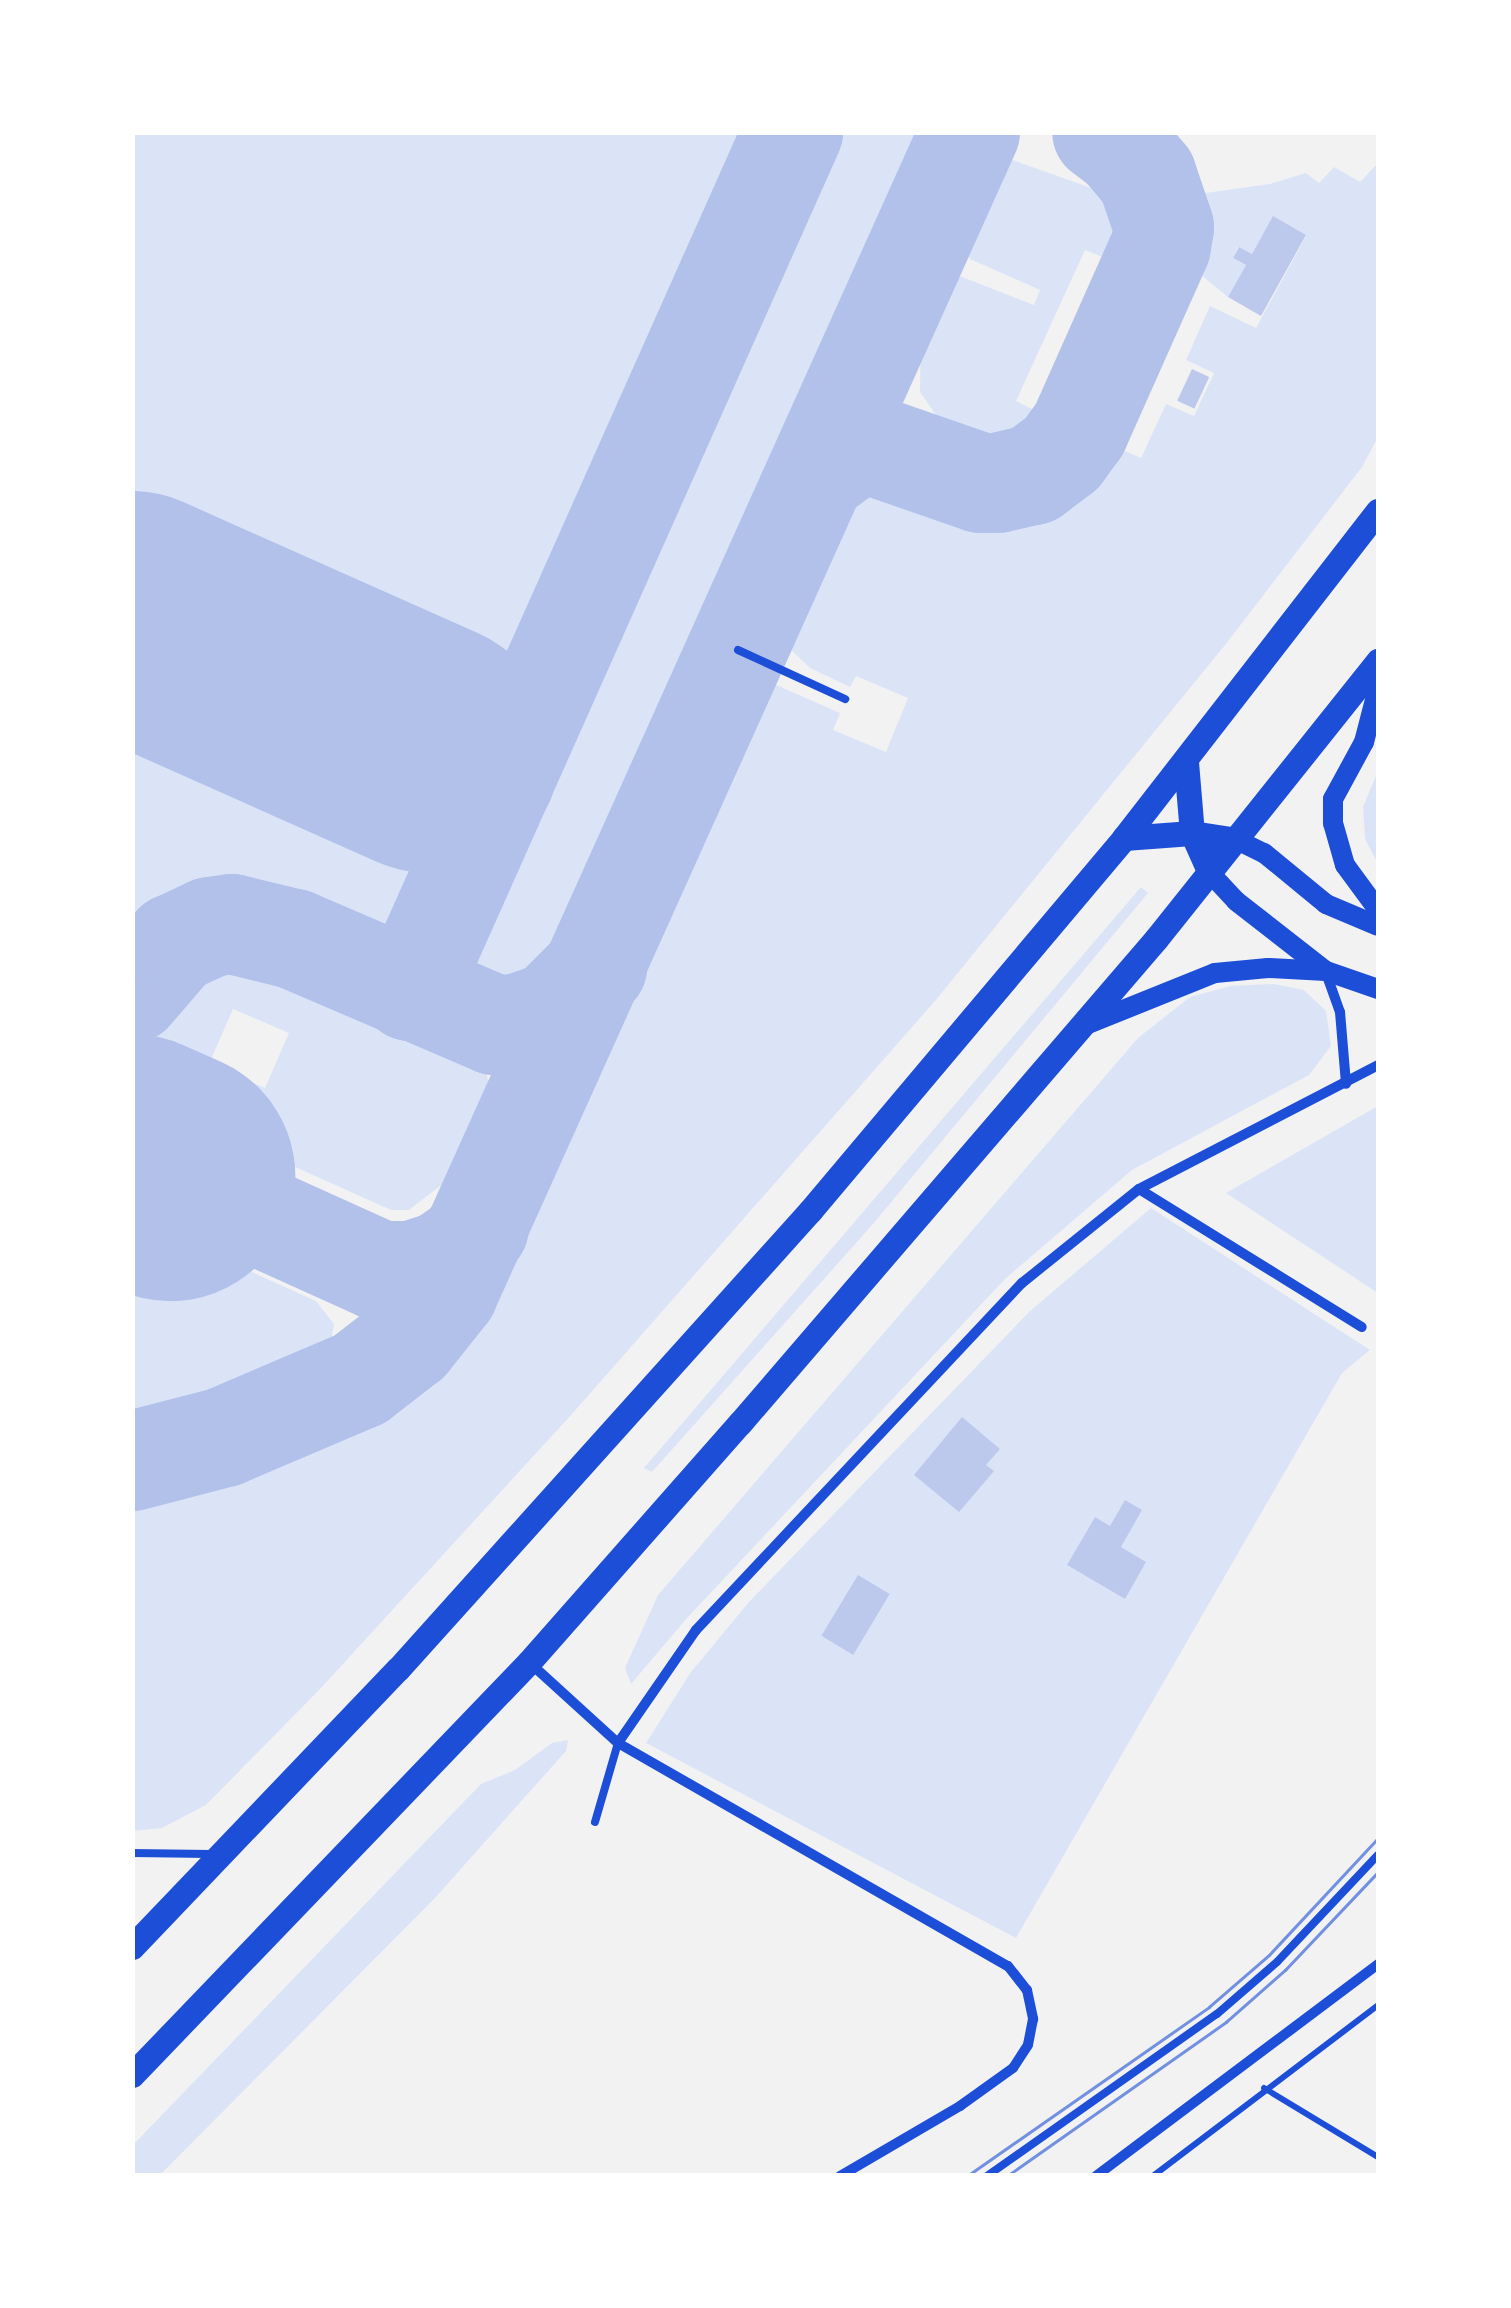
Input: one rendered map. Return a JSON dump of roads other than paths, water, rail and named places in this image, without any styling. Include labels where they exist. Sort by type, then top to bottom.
[{"type":"main road","points":[[132,1947],[398,1668],[810,1212],[1186,762],[1378,511]]},
{"type":"main road","points":[[132,2075],[529,1662],[1081,1026],[1237,840],[1378,661]]},
{"type":"main road","points":[[1378,688],[1364,742],[1333,799],[1333,823],[1345,865],[1378,910]]},
{"type":"main road","points":[[1186,762],[1192,832],[1210,873],[1236,901],[1326,972]]},
{"type":"main road","points":[[1124,838],[1192,832],[1237,840],[1264,853],[1326,904],[1378,926]]},
{"type":"main road","points":[[1081,1026],[1215,974],[1268,968],[1326,972],[1378,989]]},
{"type":"street","points":[[1326,972],[1340,1012],[1346,1084]]},
{"type":"street","points":[[618,1743],[696,1630],[915,1392],[1022,1284],[1139,1189],[1378,1064]]},
{"type":"street","points":[[1139,1189],[1362,1327]]},
{"type":"street","points":[[529,1662],[618,1743],[1008,1966],[1027,1990],[1033,2018],[1028,2044],[1014,2068],[960,2106],[840,2176]]},
{"type":"street","points":[[1096,2176],[1378,1964]]},
{"type":"lane","points":[[738,650],[845,700]]},
{"type":"lane","points":[[595,1822],[618,1743]]},
{"type":"lane","points":[[132,1853],[224,1854]]},
{"type":"lane","points":[[987,2176],[1217,2014],[1277,1962],[1378,1855]]},
{"type":"tram line","points":[[967,2176],[1209,2007],[1269,1955],[1378,1838]]},
{"type":"tram line","points":[[1007,2176],[1226,2022],[1285,1970],[1378,1872]]}]
